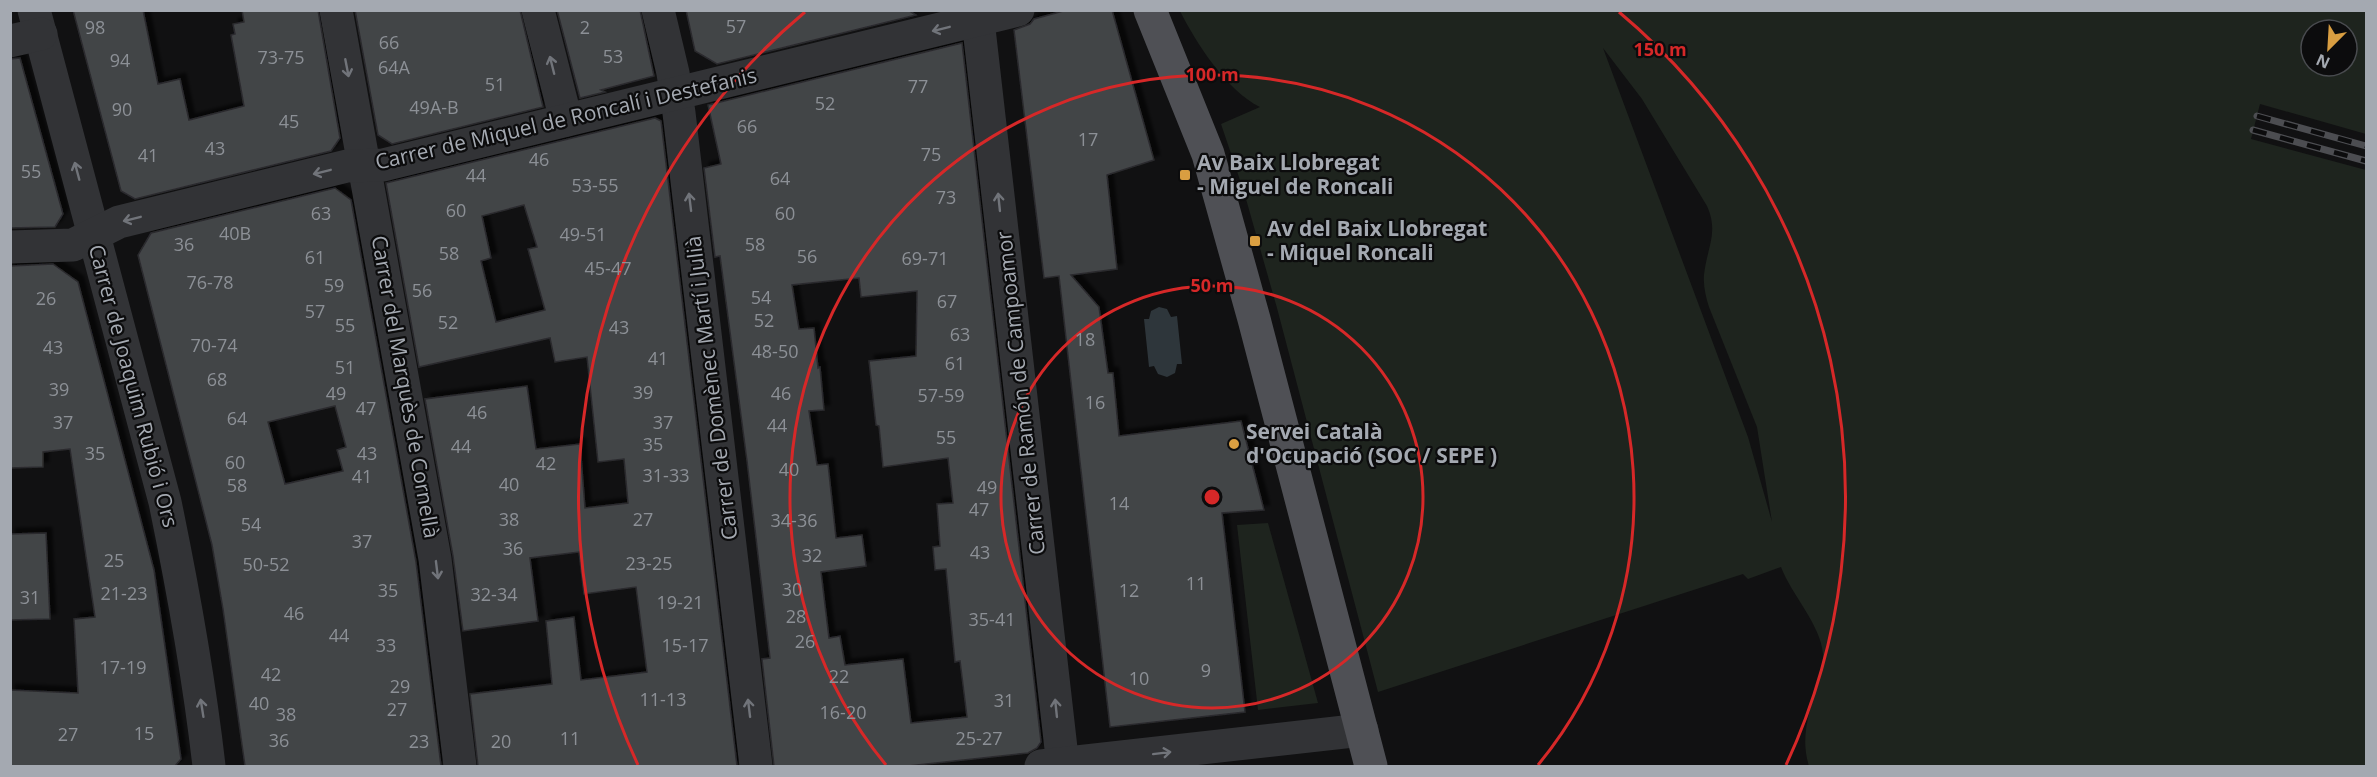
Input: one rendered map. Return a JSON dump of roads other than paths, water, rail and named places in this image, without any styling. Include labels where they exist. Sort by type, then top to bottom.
[{"type":"main road","points":[[1150,10],[1208,154],[1254,319],[1371,766]]},
{"type":"street","name":"Carrer del Marquès de Cornellà","points":[[336,10],[435,559],[460,766]]},
{"type":"street","points":[[538,10],[566,120]]},
{"type":"street","name":"Carrer de Domènec Martí i Julià","points":[[658,10],[676,94],[756,766]]},
{"type":"street","name":"Carrer de Miquel de Roncalí i Destefanis","points":[[10,247],[73,245],[119,222],[347,166],[383,165],[1018,10]]},
{"type":"street","name":"Carrer de Ramón de Campoamor","points":[[978,20],[1055,766]]},
{"type":"street","name":"Carrer de Joaquim Rubió i Ors","points":[[29,29],[94,235],[165,502],[182,582],[209,766]]},
{"type":"street","points":[[1055,766],[1362,730]]},
{"type":"railway","points":[[2257,116],[2366,146]]},
{"type":"railway","points":[[2253,130],[2366,161]]},
{"type":"place","name":"Av Baix Llobregat - Miguel de Roncali","points":[[1185,175]]},
{"type":"place","name":"Av del Baix Llobregat - Miquel Roncali","points":[[1255,241]]},
{"type":"place","name":"Servei Català d'Ocupació (SOC / SEPE )","points":[[1234,444]]}]
